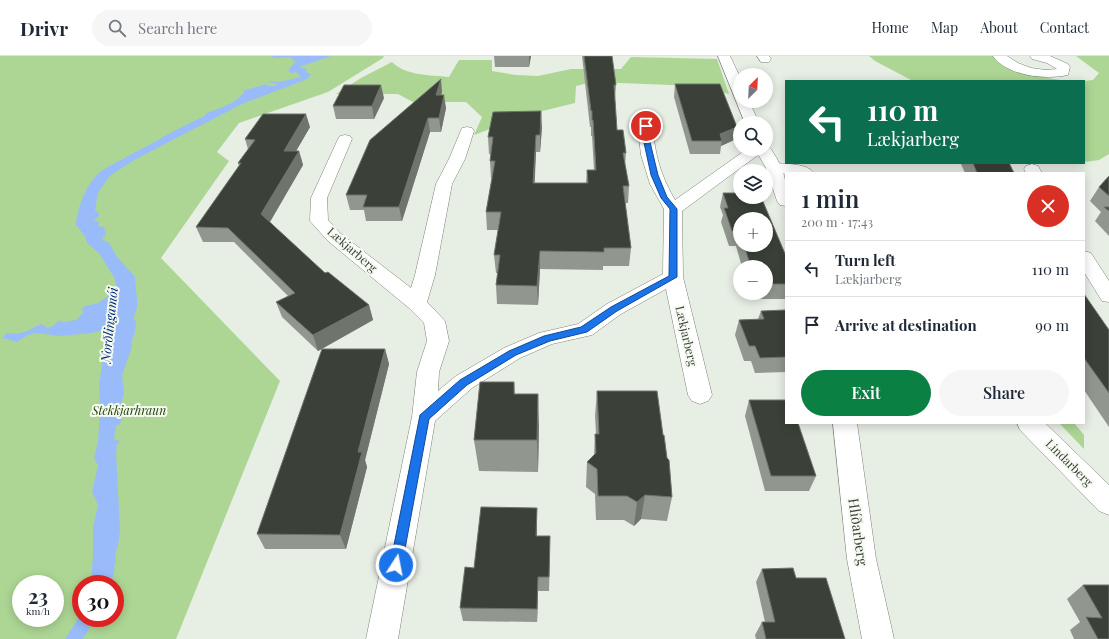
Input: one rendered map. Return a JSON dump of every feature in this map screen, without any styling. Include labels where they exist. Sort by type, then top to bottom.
[{"type":"street","points":[[724,56],[733,76]]},
{"type":"street","points":[[999,56],[1010,65],[1033,72],[1047,74],[1063,72],[1064,67],[1059,64],[1036,56]]},
{"type":"street","points":[[647,115],[646,138],[655,175],[664,198],[673,209],[747,156]]},
{"type":"street","points":[[416,303],[425,275],[444,184],[457,159],[467,131]]},
{"type":"street","name":"Lækjarberg","points":[[345,139],[319,198],[319,221],[334,237],[416,303],[434,321],[438,342],[428,372],[424,417],[382,639]]},
{"type":"street","points":[[768,156],[774,168],[785,198]]},
{"type":"street","points":[[774,168],[803,172]]},
{"type":"street","name":"Lækjarberg","points":[[673,209],[673,277],[700,395]]},
{"type":"street","points":[[1085,259],[1109,296]]},
{"type":"street","points":[[424,417],[464,382],[512,353],[547,338],[584,330],[614,309],[673,277]]},
{"type":"street","name":"Hlíðarberg","points":[[845,424],[851,480],[870,608],[878,639]]},
{"type":"street","name":"Lindarberg","points":[[1030,424],[1109,503]]},
{"type":"green space","name":"Stekkjarhraun","points":[[0,56],[384,56],[328,92],[239,123],[217,152],[229,161],[161,258],[280,381],[176,639],[0,639]]},
{"type":"green space","points":[[869,56],[993,56],[1014,70],[1061,80],[911,80],[875,61]]},
{"type":"green space","points":[[1076,56],[1109,56],[1109,154],[1099,160],[1085,162],[1085,81],[1093,80],[1099,73]]},
{"type":"green space","points":[[631,57],[717,59],[729,94],[697,86],[593,82],[576,86],[575,103],[530,114],[474,135],[482,117],[466,102],[413,102],[398,94],[336,94],[361,78],[392,62],[398,67],[411,72],[449,77],[459,60],[492,60],[492,71],[516,75],[538,76],[571,69],[621,69]]},
{"type":"green space","points":[[1060,424],[1075,424],[1084,435],[1084,449]]},
{"type":"water","name":"Norðlingamói","points":[[331,56],[299,67],[307,69],[305,72],[311,74],[307,79],[242,104],[136,159],[111,175],[98,193],[95,210],[99,213],[99,216],[94,221],[99,222],[98,226],[104,227],[106,235],[102,240],[110,244],[117,257],[135,277],[137,308],[133,319],[136,320],[135,332],[131,343],[132,346],[122,376],[124,393],[121,404],[123,416],[120,424],[116,426],[114,439],[120,441],[116,445],[120,530],[118,546],[115,554],[115,568],[113,575],[91,575],[93,527],[98,505],[92,492],[98,465],[94,458],[98,442],[100,410],[99,384],[107,334],[104,330],[91,333],[60,336],[37,333],[28,335],[17,342],[2,338],[7,333],[22,333],[42,324],[47,328],[53,326],[58,321],[64,322],[77,320],[83,312],[82,308],[98,303],[117,289],[114,277],[99,253],[87,243],[85,236],[76,225],[81,202],[88,187],[104,169],[205,116],[206,113],[234,101],[239,98],[245,90],[267,84],[268,86],[275,86],[278,84],[268,82],[271,81],[280,82],[301,77],[296,72],[291,73],[288,70],[296,61],[291,59],[291,57],[271,57]]},
{"type":"water","points":[[73,627],[90,627],[83,639],[65,639]]},
{"type":"building","points":[[584,56],[612,56],[616,85],[614,85],[617,130],[623,130],[626,153],[623,153],[629,186],[623,186],[631,248],[604,248],[604,252],[540,251],[537,286],[496,285],[500,255],[494,255],[501,212],[486,212],[495,161],[490,161],[493,137],[488,137],[493,112],[541,111],[540,135],[536,135],[533,183],[588,183],[587,170],[596,170],[593,120]]},
{"type":"building","points":[[441,79],[436,95],[444,95],[439,118],[428,118],[399,207],[363,207],[367,195],[346,195],[370,140]]},
{"type":"building","points":[[675,84],[720,84],[733,117],[733,129],[720,134],[722,141],[692,141]]},
{"type":"building","points":[[344,85],[381,85],[372,106],[333,106]]},
{"type":"building","points":[[263,114],[306,114],[284,151],[299,151],[261,214],[325,273],[328,272],[369,305],[313,335],[276,302],[295,293],[228,228],[196,227],[241,163],[238,163],[255,140],[245,139]]},
{"type":"building","points":[[973,164],[1010,164],[1014,172],[977,172]]},
{"type":"building","points":[[1109,176],[1109,196],[1099,187]]},
{"type":"building","points":[[723,193],[733,193],[733,204],[764,204],[767,212],[733,212],[732,231],[724,208],[728,208]]},
{"type":"building","points":[[773,225],[785,254],[785,284],[773,284],[773,260],[749,260],[746,252],[773,252]]},
{"type":"building","points":[[1085,295],[1109,330],[1109,393],[1085,359]]},
{"type":"building","points":[[785,310],[785,357],[760,358],[755,346],[749,346],[739,320],[764,319],[761,311]]},
{"type":"building","points":[[322,349],[385,349],[358,452],[362,452],[340,535],[257,534]]},
{"type":"building","points":[[480,382],[514,382],[514,394],[538,394],[537,440],[474,440]]},
{"type":"building","points":[[597,391],[657,391],[667,458],[669,460],[672,497],[645,495],[637,502],[627,496],[598,496],[597,469],[587,462],[596,453],[595,434],[599,434]]},
{"type":"building","points":[[749,400],[785,400],[785,424],[798,424],[816,476],[771,476]]},
{"type":"building","points":[[481,507],[537,508],[536,536],[550,536],[549,577],[538,577],[537,609],[460,608],[465,567],[474,568]]},
{"type":"building","points":[[793,568],[796,578],[826,578],[845,639],[766,639],[762,622],[775,622],[762,569]]},
{"type":"building","points":[[1083,585],[1109,585],[1109,639],[1098,639],[1086,617],[1102,618]]},
{"type":"route","points":[[396,565],[424,417],[464,382],[512,353],[547,338],[584,330],[614,309],[673,277],[673,209],[664,198],[655,175],[646,138],[646,126]]}]
